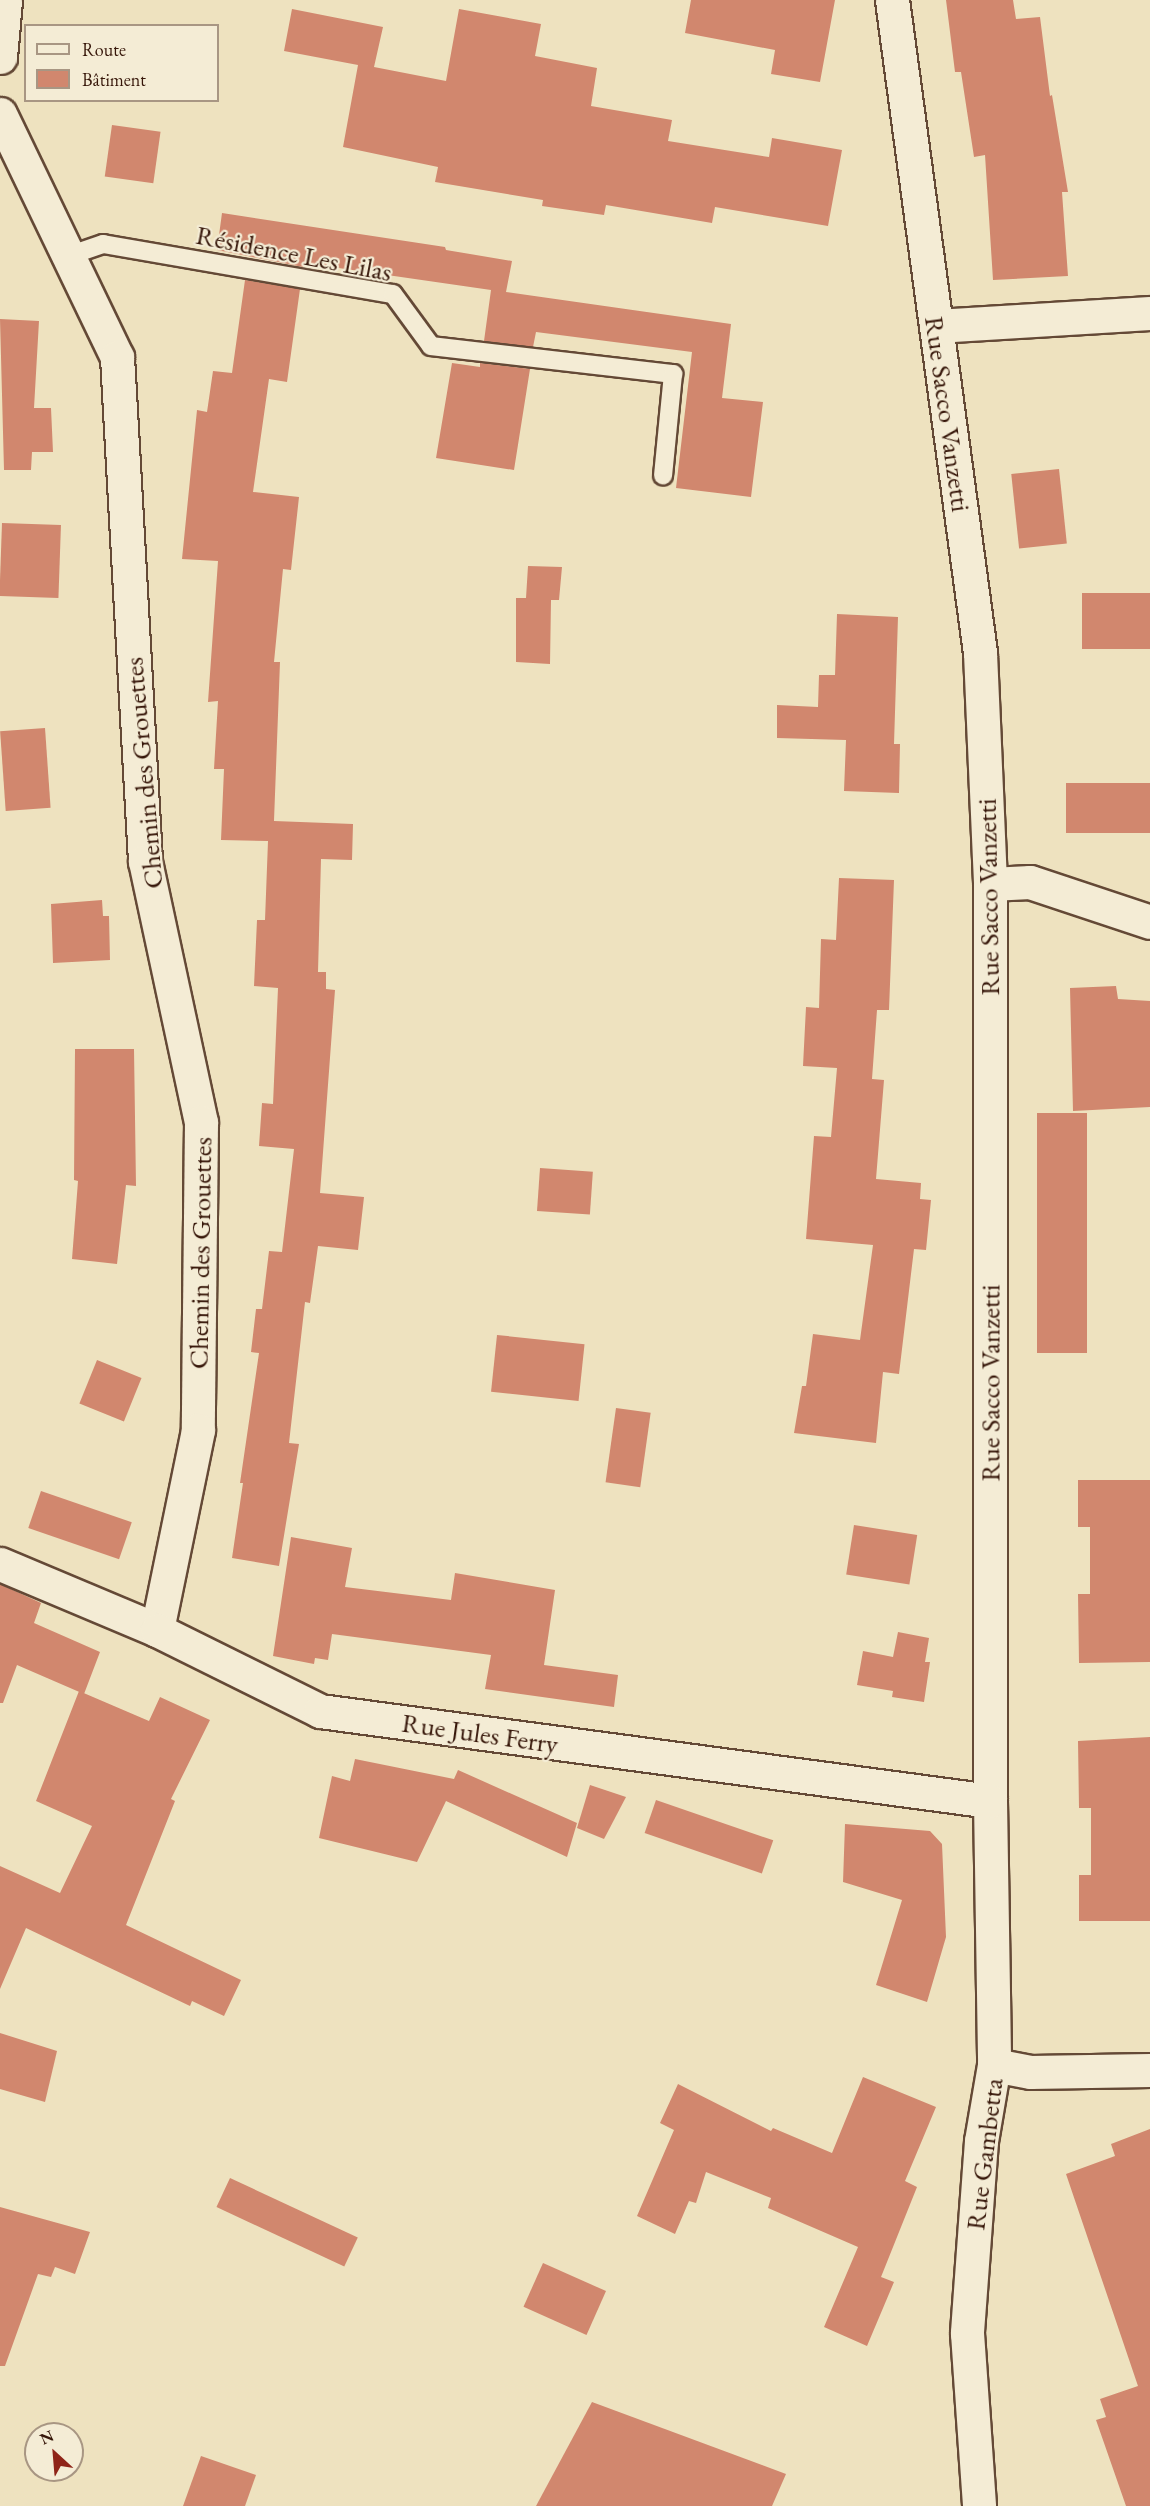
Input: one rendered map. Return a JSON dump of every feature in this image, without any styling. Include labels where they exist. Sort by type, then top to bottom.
[{"type":"street","points":[[0,57],[5,0]]},
{"type":"street","name":"Rue Sacco Vanzetti","points":[[892,0],[980,654],[990,884],[990,1801]]},
{"type":"street","name":"Chemin des Grouettes","points":[[0,114],[117,357],[145,861],[201,1122],[198,1430],[157,1630]]},
{"type":"street","points":[[936,326],[1150,313]]},
{"type":"street","points":[[990,884],[1030,882],[1150,922]]},
{"type":"street","name":"Rue Jules Ferry","points":[[0,1564],[157,1630],[320,1712],[990,1801]]},
{"type":"street","name":"Rue Gambetta","points":[[979,2506],[967,2333],[981,2141],[994,2065],[990,1801]]},
{"type":"street","points":[[994,2065],[1030,2072],[1150,2070]]},
{"type":"lane","name":"Résidence Les Lilas","points":[[68,256],[103,244],[393,294],[431,346],[673,374],[663,476]]},
{"type":"building","points":[[691,0],[835,0],[820,82],[771,74],[775,50],[685,33]]},
{"type":"building","points":[[946,0],[1013,0],[1016,19],[1040,17],[1050,96],[1052,95],[1068,192],[1062,192],[1068,276],[993,280],[985,155],[974,157],[961,72],[955,72]]},
{"type":"building","points":[[292,9],[383,27],[374,67],[446,81],[459,9],[541,24],[535,56],[597,68],[591,106],[672,120],[668,141],[769,157],[772,138],[842,150],[828,226],[715,207],[712,223],[606,205],[604,215],[542,206],[543,200],[435,182],[438,167],[343,147],[358,65],[284,51]]},
{"type":"building","points":[[112,125],[161,132],[153,183],[105,176]]},
{"type":"building","points":[[222,213],[445,247],[446,250],[512,261],[506,292],[731,324],[722,398],[763,402],[751,497],[676,488],[692,352],[536,332],[533,347],[484,341],[491,290],[304,263],[303,267],[217,250]]},
{"type":"building","points":[[245,280],[300,289],[287,382],[269,379],[253,492],[299,497],[291,570],[283,569],[274,662],[280,662],[274,821],[353,824],[352,860],[321,859],[318,972],[326,972],[326,989],[335,990],[320,1193],[364,1197],[358,1250],[318,1246],[310,1303],[305,1302],[289,1443],[299,1444],[279,1566],[232,1558],[243,1483],[240,1483],[259,1353],[251,1352],[256,1309],[262,1309],[269,1251],[282,1252],[294,1149],[259,1146],[262,1103],[273,1104],[278,988],[254,986],[257,920],[265,920],[268,841],[221,840],[224,769],[214,769],[218,701],[208,702],[218,561],[182,559],[197,410],[207,412],[213,371],[232,373]]},
{"type":"building","points":[[0,319],[39,321],[34,408],[51,408],[53,452],[32,452],[31,470],[4,470]]},
{"type":"building","points":[[452,363],[480,367],[480,363],[530,369],[514,470],[436,458]]},
{"type":"building","points":[[1059,469],[1067,544],[1019,549],[1011,474]]},
{"type":"building","points":[[2,523],[61,525],[58,598],[0,596]]},
{"type":"building","points":[[528,566],[562,567],[559,600],[551,600],[550,664],[516,662],[516,598],[526,598]]},
{"type":"building","points":[[1082,593],[1150,593],[1150,649],[1082,649]]},
{"type":"building","points":[[837,614],[898,617],[894,744],[900,744],[899,793],[844,791],[846,740],[777,738],[777,705],[818,707],[819,675],[835,675]]},
{"type":"building","points":[[45,728],[51,808],[6,811],[0,731]]},
{"type":"building","points":[[1066,783],[1150,783],[1150,833],[1066,833]]},
{"type":"building","points":[[839,878],[894,880],[889,1010],[877,1010],[872,1079],[884,1080],[876,1179],[921,1183],[920,1199],[931,1200],[926,1250],[914,1249],[899,1374],[883,1372],[876,1443],[794,1433],[802,1386],[806,1386],[813,1334],[860,1340],[873,1245],[806,1239],[814,1136],[831,1137],[837,1068],[803,1066],[806,1007],[819,1008],[821,939],[836,940]]},
{"type":"building","points":[[102,900],[103,916],[109,916],[110,960],[53,963],[51,904]]},
{"type":"building","points":[[1116,986],[1118,999],[1150,1001],[1150,1107],[1073,1111],[1070,988]]},
{"type":"building","points":[[75,1049],[134,1049],[136,1186],[126,1185],[117,1264],[72,1259],[78,1181],[74,1180]]},
{"type":"building","points":[[1037,1113],[1087,1113],[1087,1353],[1037,1353]]},
{"type":"building","points":[[540,1168],[593,1172],[590,1215],[537,1211]]},
{"type":"building","points":[[497,1335],[585,1344],[579,1401],[491,1392]]},
{"type":"building","points":[[97,1360],[142,1378],[124,1422],[79,1404]]},
{"type":"building","points":[[616,1408],[651,1413],[640,1487],[606,1482]]},
{"type":"building","points":[[1078,1480],[1150,1480],[1150,1662],[1079,1663],[1078,1594],[1090,1594],[1090,1527],[1078,1527]]},
{"type":"building","points":[[41,1491],[132,1522],[119,1559],[28,1528]]},
{"type":"building","points":[[854,1525],[917,1535],[909,1584],[846,1574]]},
{"type":"building","points":[[291,1537],[352,1548],[345,1587],[451,1600],[455,1573],[555,1590],[544,1665],[618,1675],[614,1707],[485,1689],[491,1655],[332,1634],[328,1660],[315,1658],[314,1664],[273,1656]]},
{"type":"building","points":[[0,1584],[41,1603],[34,1623],[100,1652],[84,1694],[17,1665],[3,1703],[0,1703]]},
{"type":"building","points":[[898,1632],[929,1638],[925,1662],[930,1662],[924,1702],[892,1697],[893,1691],[857,1685],[863,1651],[893,1657]]},
{"type":"building","points":[[79,1691],[149,1721],[160,1697],[210,1720],[171,1799],[175,1801],[126,1925],[241,1980],[224,2016],[192,2001],[190,2006],[26,1928],[0,1989],[0,1866],[60,1893],[92,1826],[36,1801]]},
{"type":"building","points":[[1150,1737],[1150,1921],[1079,1921],[1079,1875],[1091,1875],[1091,1808],[1079,1808],[1078,1741]]},
{"type":"building","points":[[355,1759],[454,1779],[458,1770],[577,1823],[567,1857],[446,1801],[417,1862],[319,1838],[332,1776],[350,1781]]},
{"type":"building","points":[[590,1785],[626,1797],[604,1839],[577,1828]]},
{"type":"building","points":[[656,1800],[773,1840],[762,1873],[645,1833]]},
{"type":"building","points":[[845,1824],[930,1831],[942,1844],[946,1937],[927,2002],[876,1985],[902,1900],[843,1882]]},
{"type":"building","points":[[0,2033],[57,2051],[45,2102],[0,2089]]},
{"type":"building","points":[[863,2077],[936,2107],[905,2181],[917,2187],[881,2277],[894,2282],[867,2346],[824,2327],[858,2247],[768,2208],[771,2198],[706,2172],[696,2203],[689,2201],[675,2234],[637,2216],[674,2130],[660,2123],[678,2084],[771,2131],[773,2128],[832,2153]]},
{"type":"building","points":[[1150,2129],[1150,2506],[1126,2506],[1096,2420],[1106,2417],[1100,2399],[1138,2386],[1066,2174],[1115,2156],[1111,2144]]},
{"type":"building","points":[[230,2178],[358,2238],[344,2267],[216,2207]]},
{"type":"building","points":[[0,2207],[90,2232],[75,2274],[55,2267],[51,2277],[38,2274],[5,2366],[0,2366]]},
{"type":"building","points":[[543,2263],[606,2291],[587,2335],[523,2307]]},
{"type":"building","points":[[592,2402],[786,2474],[772,2506],[536,2506]]},
{"type":"building","points":[[201,2456],[256,2475],[245,2506],[183,2506]]}]
